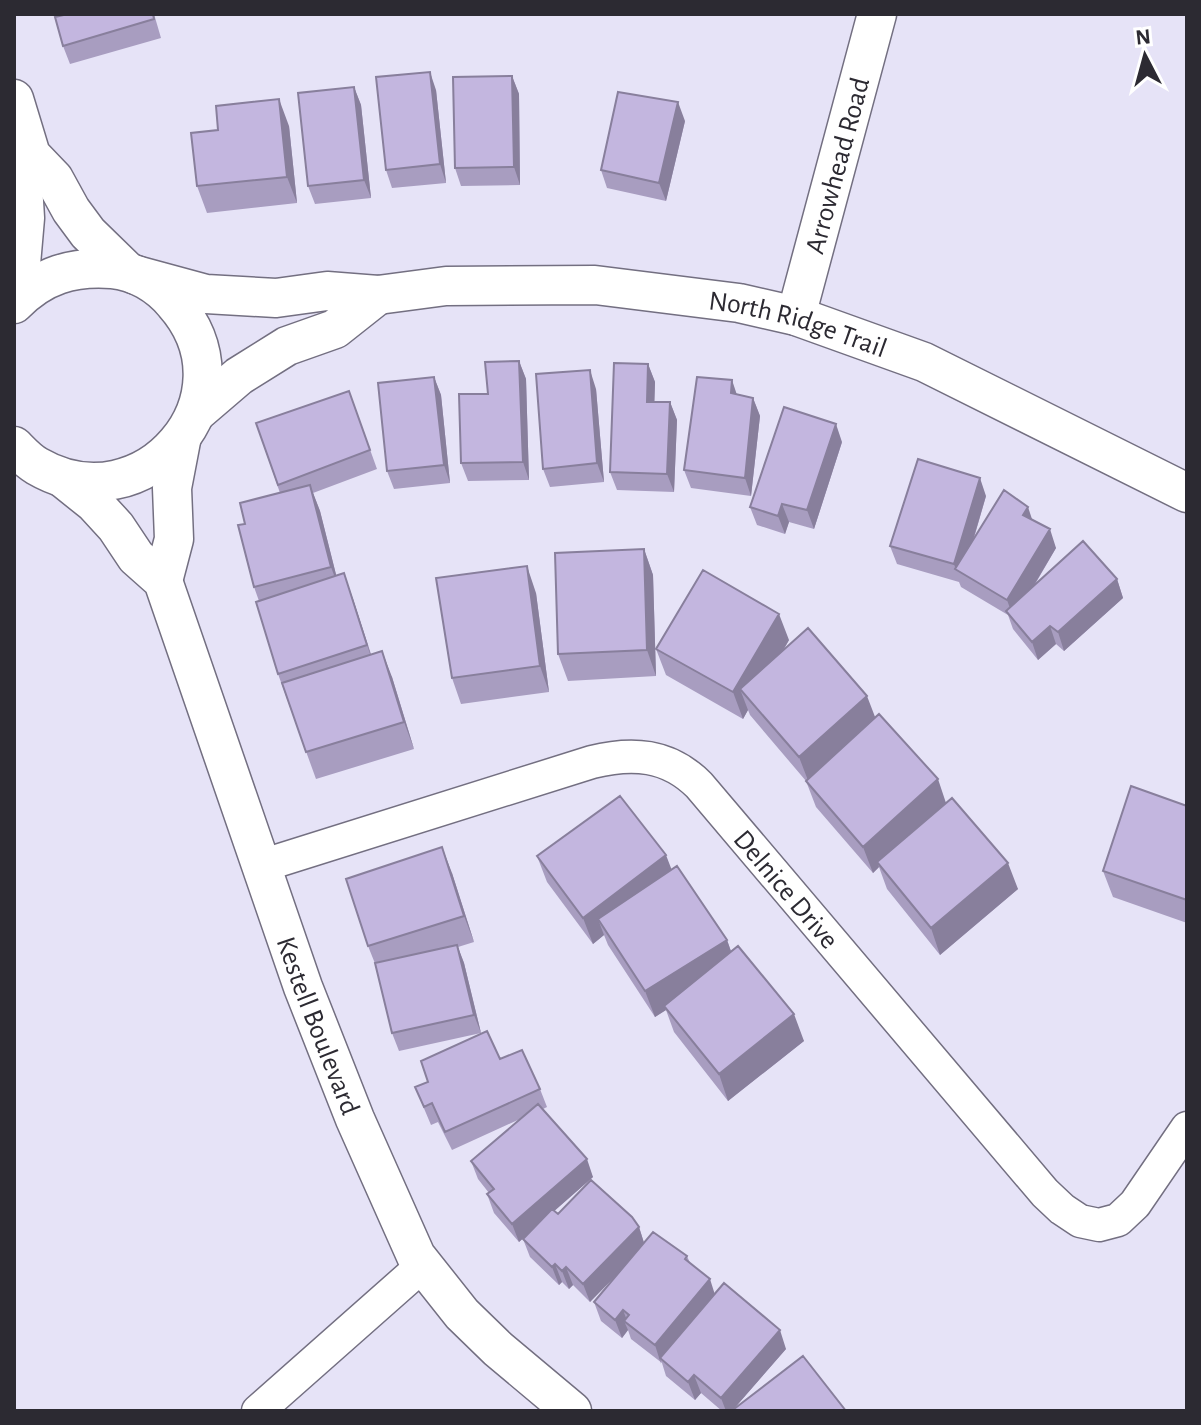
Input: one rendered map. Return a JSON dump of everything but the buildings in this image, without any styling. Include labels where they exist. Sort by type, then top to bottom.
[{"type":"street","name":"Arrowhead Road","points":[[796,316],[877,14]]},
{"type":"street","points":[[14,99],[31,155],[54,179],[88,233],[131,273],[164,291],[186,316],[200,347],[203,379],[172,488],[174,539],[163,581]]},
{"type":"street","points":[[14,287],[21,264],[25,218],[23,185],[31,155]]},
{"type":"street","name":"North Ridge Trail","points":[[14,304],[27,290],[55,274],[86,267],[131,273],[206,294],[276,298],[327,291],[378,295],[446,286],[595,285],[739,303],[796,316],[924,362],[1187,493]]},
{"type":"street","points":[[32,462],[96,483],[128,478],[157,463],[239,376],[287,346],[335,329],[378,295]]},
{"type":"street","name":"Kestell Boulevard","points":[[32,462],[94,503],[116,527],[136,557],[163,581],[303,987],[355,1119],[422,1266],[462,1314],[498,1349],[572,1411]]},
{"type":"street","name":"Delnice Drive","points":[[261,866],[592,762],[629,755],[658,759],[671,764],[699,785],[1045,1193],[1071,1216],[1099,1225],[1109,1224],[1127,1214],[1187,1128]]},
{"type":"street","points":[[258,1411],[422,1266]]}]
